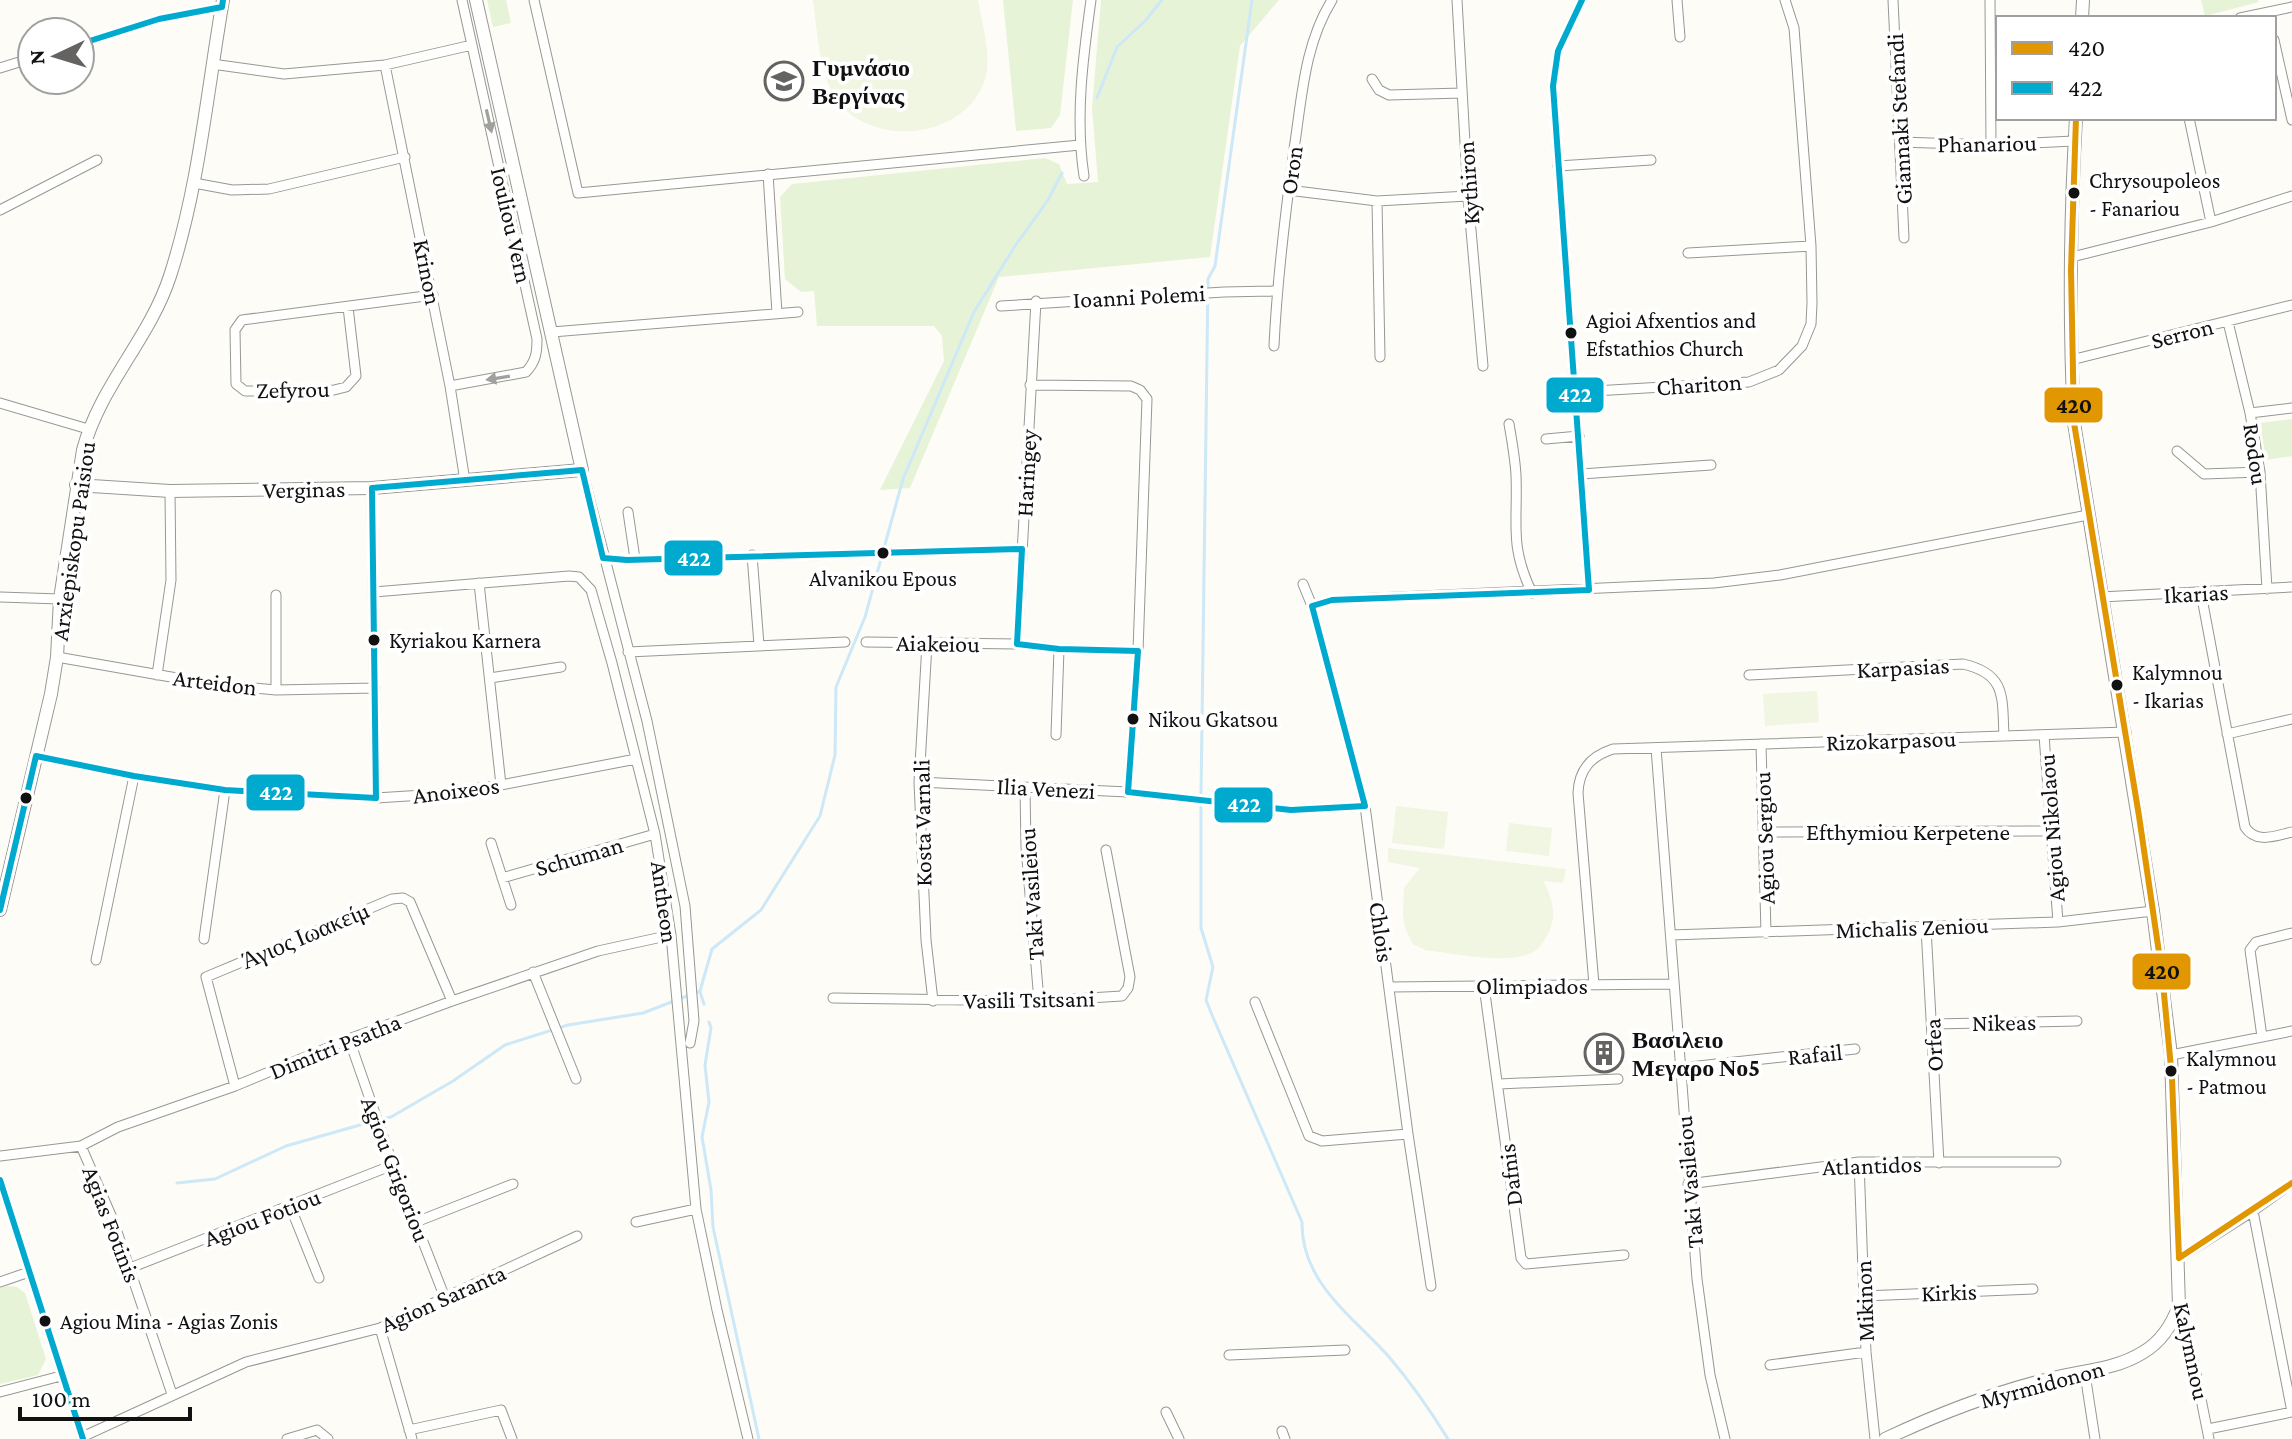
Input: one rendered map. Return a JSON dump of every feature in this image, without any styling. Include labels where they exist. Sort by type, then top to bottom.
[{"type":"street","name":"Iouliou Vern","points":[[450,386],[526,372],[537,354],[537,339],[462,0]]},
{"type":"street","points":[[476,0],[582,470],[647,721],[685,906],[694,1021],[690,1043]]},
{"type":"street","points":[[534,0],[578,193],[1080,145]]},
{"type":"street","points":[[1084,176],[1080,145],[1083,61],[1091,0]]},
{"type":"street","name":"Oron","points":[[1274,346],[1276,291],[1288,190],[1308,60],[1319,24],[1332,0]]},
{"type":"street","name":"Kythiron","points":[[1457,0],[1468,196],[1483,366]]},
{"type":"street","points":[[1581,0],[1563,38],[1553,72],[1589,590]]},
{"type":"street","points":[[1677,0],[1680,37]]},
{"type":"street","name":"Chariton","points":[[1577,392],[1749,382],[1779,370],[1796,355],[1811,324],[1811,246],[1794,28],[1785,0]]},
{"type":"street","name":"Giannaki Stefandi","points":[[1893,0],[1904,238]]},
{"type":"street","points":[[1990,0],[1991,145]]},
{"type":"street","points":[[96,39],[159,19],[223,4]]},
{"type":"street","name":"Arxiepiskopu Paisiou","points":[[0,910],[57,657],[60,599],[76,485],[88,429],[108,388],[159,303],[170,276],[194,183],[223,4]]},
{"type":"street","points":[[2268,15],[2292,7]]},
{"type":"street","points":[[212,64],[284,74],[385,65],[472,45]]},
{"type":"street","points":[[2276,49],[2292,120]]},
{"type":"street","name":"Krinon","points":[[385,65],[433,295],[465,481]]},
{"type":"street","points":[[1372,79],[1379,90],[1389,95],[1462,93]]},
{"type":"street","name":"Kalymnou","points":[[2076,120],[2071,360],[2074,423],[2153,911],[2171,1055],[2179,1306],[2185,1319],[2208,1434]]},
{"type":"street","points":[[2189,120],[2211,222]]},
{"type":"street","name":"Phanariou","points":[[1900,142],[1991,145],[2074,141]]},
{"type":"street","points":[[194,183],[232,190],[269,189],[405,157]]},
{"type":"street","points":[[0,210],[97,160]]},
{"type":"street","points":[[1558,166],[1651,160]]},
{"type":"street","points":[[768,174],[777,313]]},
{"type":"street","points":[[1288,190],[1377,201],[1468,196]]},
{"type":"street","points":[[2072,257],[2211,222],[2292,196]]},
{"type":"street","points":[[1377,201],[1380,357]]},
{"type":"street","points":[[1688,253],[1811,246]]},
{"type":"street","name":"Ioanni Polemi","points":[[1001,306],[1036,301],[1276,291]]},
{"type":"street","name":"Zefyrou","points":[[348,307],[356,376],[346,387],[334,390],[245,391],[236,384],[235,330],[239,321],[433,295]]},
{"type":"street","name":"Haringey","points":[[1017,644],[1036,301]]},
{"type":"street","name":"Serron","points":[[2071,360],[2292,305]]},
{"type":"street","points":[[552,332],[798,312]]},
{"type":"street","name":"Rodou","points":[[2228,322],[2250,413],[2260,472],[2267,589]]},
{"type":"street","points":[[1030,385],[1131,386],[1140,390],[1147,399],[1138,651],[1128,792]]},
{"type":"street","points":[[0,403],[88,429]]},
{"type":"street","points":[[2250,413],[2292,408]]},
{"type":"street","points":[[1509,424],[1516,477],[1515,540],[1519,567],[1532,593]]},
{"type":"street","points":[[1546,439],[1579,436]]},
{"type":"street","points":[[2177,451],[2204,474],[2260,472]]},
{"type":"street","points":[[1581,474],[1711,465]]},
{"type":"street","name":"Verginas","points":[[76,485],[170,491],[372,488],[582,470]]},
{"type":"street","points":[[372,488],[376,798]]},
{"type":"street","points":[[157,675],[171,580],[170,491]]},
{"type":"street","points":[[628,512],[635,559]]},
{"type":"street","points":[[1312,606],[1332,600],[1701,584],[1780,575],[2088,515]]},
{"type":"street","points":[[603,558],[1022,549]]},
{"type":"street","points":[[752,555],[759,645]]},
{"type":"street","name":"Antheon","points":[[374,592],[569,576],[579,577],[591,590],[655,834],[671,935],[696,1209],[748,1439]]},
{"type":"street","points":[[479,583],[501,785]]},
{"type":"street","name":"Chlois","points":[[1303,584],[1312,606],[1365,806],[1431,1286]]},
{"type":"street","name":"Ikarias","points":[[2101,597],[2292,587]]},
{"type":"street","points":[[2201,593],[2245,827],[2250,835],[2269,838],[2292,832]]},
{"type":"street","points":[[276,595],[276,690]]},
{"type":"street","points":[[0,597],[60,599]]},
{"type":"street","points":[[628,652],[845,642]]},
{"type":"street","name":"Aiakeiou","points":[[866,642],[1017,644],[1059,649],[1138,651]]},
{"type":"street","name":"Kosta Varnali","points":[[927,644],[919,782],[925,925],[933,1001]]},
{"type":"street","points":[[1056,735],[1059,649]]},
{"type":"street","name":"Arteidon","points":[[57,657],[211,684],[276,690],[375,688]]},
{"type":"street","name":"Karpasias","points":[[1749,675],[1963,664],[1981,668],[1993,676],[1998,685],[2004,736]]},
{"type":"street","points":[[490,678],[561,667]]},
{"type":"street","points":[[2227,734],[2292,719]]},
{"type":"street","name":"Rizokarpasou","points":[[1594,985],[1578,793],[1581,775],[1589,762],[1607,751],[2126,732]]},
{"type":"street","name":"Agiou Nikolaou","points":[[2044,735],[2058,922]]},
{"type":"street","name":"Agiou Sergiou","points":[[1761,744],[1766,933]]},
{"type":"street","name":"Taki Vasileiou","points":[[1656,748],[1688,1184],[1710,1375],[1725,1439]]},
{"type":"street","name":"Anoixeos","points":[[36,756],[225,790],[376,798],[439,794],[501,785],[636,759]]},
{"type":"street","points":[[96,960],[134,776]]},
{"type":"street","name":"Ilia Venezi","points":[[919,782],[1128,792],[1291,810],[1365,806]]},
{"type":"street","name":"Taki Vasileiou","points":[[1025,788],[1026,847],[1039,1001]]},
{"type":"street","points":[[204,939],[225,790]]},
{"type":"street","name":"Efthymiou Kerpetene","points":[[1765,832],[2051,831]]},
{"type":"street","name":"Schuman","points":[[502,878],[655,834]]},
{"type":"street","points":[[491,843],[511,905]]},
{"type":"street","name":"Vasili Tsitsani","points":[[833,998],[1039,1001],[1122,996],[1128,988],[1130,977],[1106,850]]},
{"type":"street","name":"Άγιος Ιωακείμ","points":[[235,1086],[206,977],[392,899],[403,898],[410,902],[452,1001]]},
{"type":"street","name":"Michalis Zeniou","points":[[1671,935],[2058,922],[2153,911]]},
{"type":"street","name":"Orfea","points":[[1926,928],[1939,1163]]},
{"type":"street","points":[[2262,1037],[2250,950],[2256,942],[2292,933]]},
{"type":"street","name":"Dimitri Psatha","points":[[0,1156],[81,1146],[118,1127],[235,1086],[349,1039],[533,972],[598,951],[671,935]]},
{"type":"street","points":[[533,972],[576,1079]]},
{"type":"street","name":"Olimpiados","points":[[1390,987],[1674,984]]},
{"type":"street","name":"Dafnis","points":[[1484,986],[1521,1258],[1526,1264],[1624,1255]]},
{"type":"street","points":[[1255,1002],[1309,1136],[1322,1141],[1408,1134]]},
{"type":"street","name":"Nikeas","points":[[1932,1024],[2077,1021]]},
{"type":"street","points":[[2171,1055],[2292,1031]]},
{"type":"street","name":"Agiou Grigoriou","points":[[349,1039],[393,1165],[445,1298]]},
{"type":"street","name":"Rafail","points":[[1680,1068],[1855,1049]]},
{"type":"street","points":[[1499,1084],[1618,1079]]},
{"type":"street","name":"Agias Fotinis","points":[[81,1146],[130,1268],[172,1394]]},
{"type":"street","name":"Atlantidos","points":[[1688,1184],[1859,1162],[2056,1162]]},
{"type":"street","name":"Mikinon","points":[[1859,1162],[1866,1352],[1875,1439]]},
{"type":"street","name":"Agiou Fotiou","points":[[130,1268],[393,1165]]},
{"type":"street","points":[[0,1180],[83,1438]]},
{"type":"street","points":[[2179,1258],[2292,1183]]},
{"type":"street","points":[[416,1222],[513,1184]]},
{"type":"street","points":[[290,1206],[319,1278]]},
{"type":"street","points":[[636,1222],[696,1209]]},
{"type":"street","points":[[2208,1434],[2292,1412],[2253,1211]]},
{"type":"street","name":"Agion Saranta","points":[[83,1438],[246,1362],[380,1328],[577,1236]]},
{"type":"street","points":[[0,1282],[29,1272]]},
{"type":"street","name":"Kirkis","points":[[1864,1296],[2033,1289]]},
{"type":"street","name":"Myrmidonon","points":[[1885,1439],[1976,1400],[2056,1377],[2085,1374],[2131,1359],[2151,1347],[2168,1330],[2179,1306]]},
{"type":"street","points":[[380,1328],[410,1434],[501,1410],[512,1439]]},
{"type":"street","points":[[1229,1355],[1345,1350]]},
{"type":"street","points":[[1770,1365],[1866,1352]]},
{"type":"street","points":[[2085,1374],[2095,1439]]},
{"type":"street","points":[[0,1392],[61,1376]]},
{"type":"street","points":[[1166,1412],[1179,1439]]},
{"type":"street","points":[[287,1439],[317,1430],[328,1439]]},
{"type":"green space","points":[[487,0],[506,0],[511,23],[493,27]]},
{"type":"green space","points":[[813,0],[978,0],[986,40],[987,70],[975,99],[960,114],[942,124],[921,130],[878,128],[858,119],[842,106],[828,83],[820,55]]},
{"type":"green space","points":[[1003,0],[1073,0],[1060,115],[1051,128],[1016,131]]},
{"type":"green space","points":[[1101,0],[1279,0],[1240,46],[1210,257],[999,277],[910,488],[880,490],[944,361],[942,336],[934,326],[817,326],[814,291],[801,292],[785,279],[780,197],[792,184],[1045,158],[1059,164],[1067,184],[1098,182],[1092,108]]},
{"type":"green space","points":[[2201,0],[2258,0],[2259,2],[2205,16]]},
{"type":"green space","points":[[2292,419],[2292,456],[2266,460],[2260,423]]},
{"type":"green space","points":[[1817,691],[1819,722],[1765,726],[1763,694]]},
{"type":"green space","points":[[1396,806],[1448,812],[1444,849],[1392,843]]},
{"type":"green space","points":[[1509,823],[1552,828],[1549,856],[1506,851]]},
{"type":"green space","points":[[1388,848],[1566,869],[1563,883],[1543,881],[1553,910],[1546,937],[1536,950],[1514,958],[1466,956],[1425,950],[1413,944],[1405,928],[1404,888],[1420,868],[1388,862]]},
{"type":"green space","points":[[17,1287],[25,1293],[46,1359],[38,1375],[0,1384],[0,1288]]},
{"type":"waterway","points":[[1097,98],[1117,47],[1162,0]]},
{"type":"waterway","points":[[1201,796],[1208,279],[1215,266],[1252,0]]},
{"type":"waterway","points":[[381,1119],[391,1117],[453,1081],[505,1045],[568,1025],[643,1013],[700,991],[712,949],[761,910],[820,816],[835,755],[836,687],[865,617],[903,479],[974,312],[1048,200],[1062,173]]},
{"type":"waterway","points":[[1201,803],[1201,928],[1213,967],[1206,1000],[1302,1222],[1310,1263],[1332,1297],[1398,1368],[1448,1439]]},
{"type":"waterway","points":[[700,992],[704,1004]]},
{"type":"waterway","points":[[709,1022],[711,1028],[705,1065],[709,1102],[702,1137],[711,1190],[713,1227],[759,1439]]},
{"type":"waterway","points":[[177,1183],[215,1179],[286,1146],[374,1121]]},
{"type":"transit line","name":"422","points":[[96,39],[159,19],[222,7],[223,0]]},
{"type":"transit line","name":"422","points":[[0,910],[36,756],[225,790],[376,798],[372,488],[582,470],[603,558],[627,560],[1022,549],[1017,644],[1059,649],[1138,651],[1128,792],[1291,810],[1365,806],[1312,606],[1332,600],[1589,590],[1553,86],[1558,51],[1582,0]]},
{"type":"transit line","name":"420","points":[[2076,120],[2071,270],[2074,423],[2162,973],[2172,1078],[2179,1258]]},
{"type":"transit line","name":"422","points":[[0,1180],[83,1439]]},
{"type":"transit line","name":"420","points":[[2179,1258],[2292,1183]]},
{"type":"place","name":"Γυμνάσιο Βεργίνας","points":[[784,81]]},
{"type":"place","name":"Chrysoupoleos - Fanariou","points":[[2074,193]]},
{"type":"place","name":"Agioi Afxentios and Efstathios Church","points":[[1571,333]]},
{"type":"place","name":"Alvanikou Epous","points":[[883,553]]},
{"type":"place","name":"Kyriakou Karnera","points":[[374,640]]},
{"type":"place","name":"Kalymnou - Ikarias","points":[[2117,685]]},
{"type":"place","name":"Nikou Gkatsou","points":[[1133,719]]},
{"type":"place","name":"Βασιλειο Μεγαρο Νο5","points":[[1604,1053]]},
{"type":"place","name":"Kalymnou - Patmou","points":[[2171,1071]]},
{"type":"place","name":"Agiou Mina - Agias Zonis","points":[[45,1321]]}]
